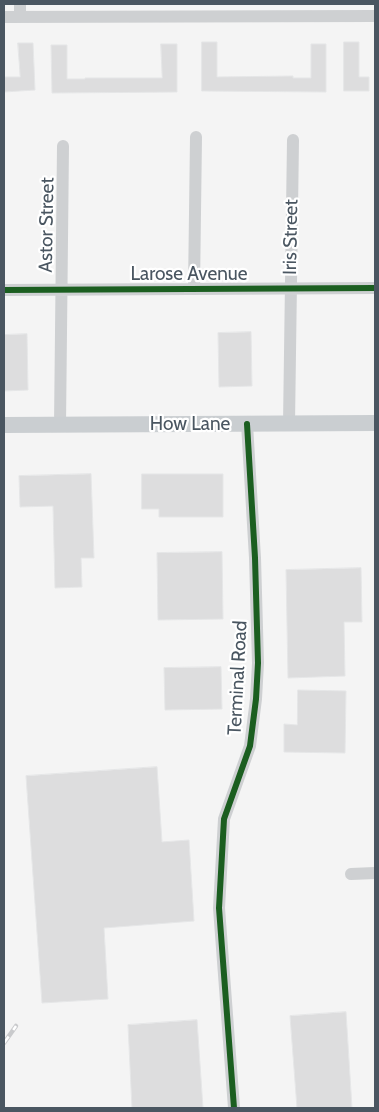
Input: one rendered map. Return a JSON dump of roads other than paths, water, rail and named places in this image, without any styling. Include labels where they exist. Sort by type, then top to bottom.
[{"type":"main road","name":"How Lane","points":[[4,425],[375,423]]},
{"type":"street","points":[[20,4],[20,17]]},
{"type":"street","points":[[4,17],[375,16]]},
{"type":"street","points":[[194,289],[196,137]]},
{"type":"street","name":"Iris Street","points":[[289,424],[293,140]]},
{"type":"street","name":"Astor Street","points":[[60,425],[63,146]]},
{"type":"street","name":"Larose Avenue","points":[[4,290],[375,288]]},
{"type":"street","name":"Terminal Road","points":[[234,1108],[219,908],[224,819],[250,746],[256,699],[258,664],[255,558],[247,424]]},
{"type":"street","points":[[351,874],[375,873]]},
{"type":"railway","points":[[4,1043],[16,1026]]}]
